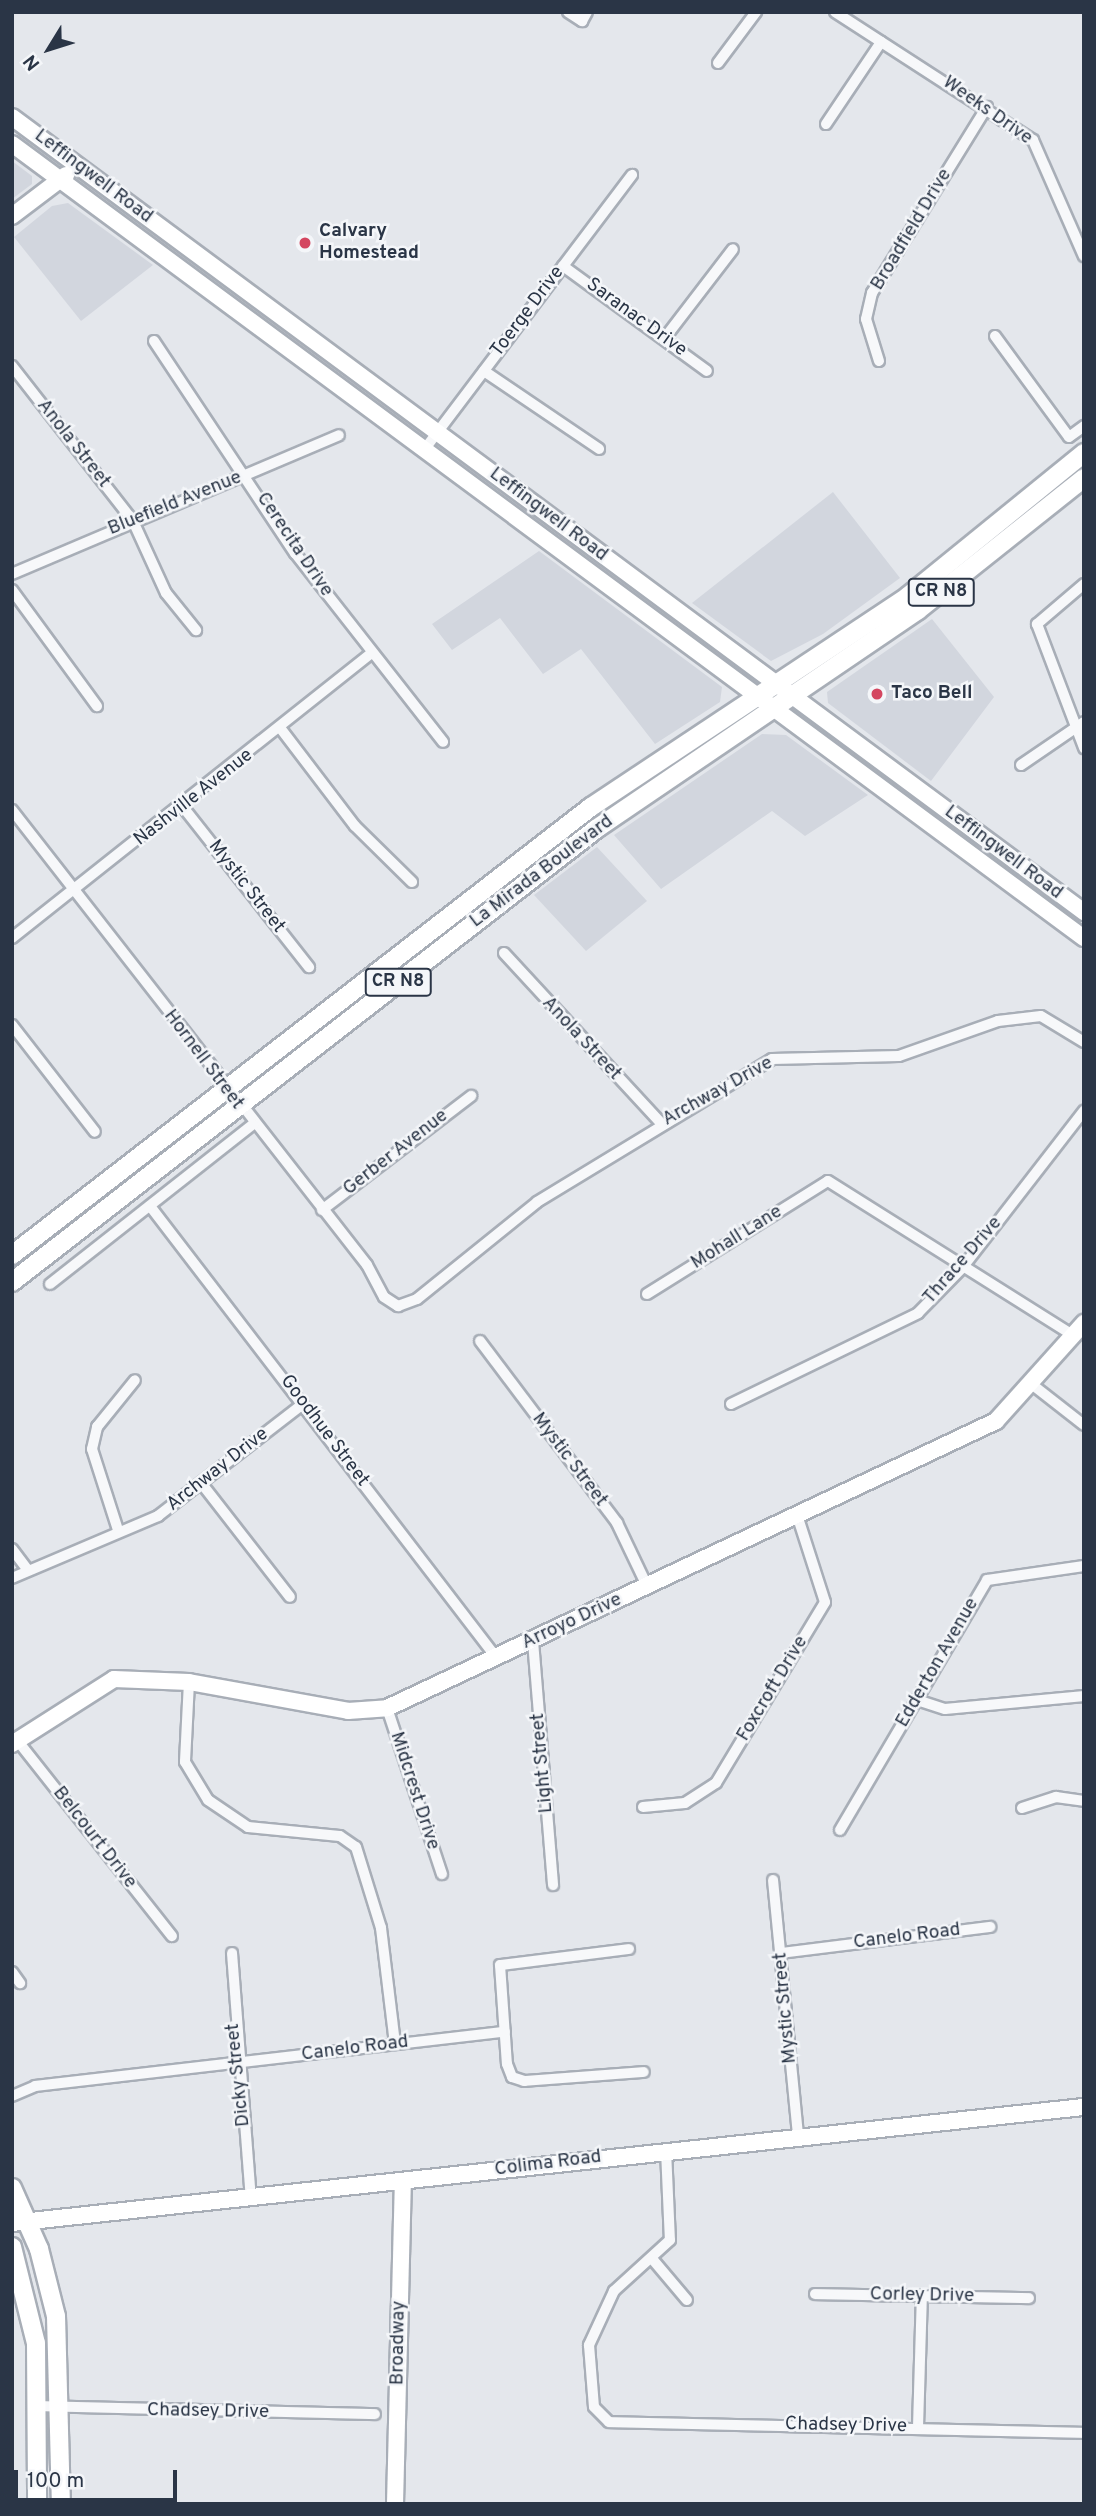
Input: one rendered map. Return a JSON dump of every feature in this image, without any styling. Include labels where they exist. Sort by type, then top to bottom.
[{"type":"main road","name":"Leffingwell Road","points":[[12,117],[1084,912]]},
{"type":"main road","name":"Leffingwell Road","points":[[12,145],[1084,938]]},
{"type":"main road","points":[[12,216],[78,166]]},
{"type":"main road","name":"La Mirada Boulevard","points":[[14,1251],[591,807],[908,596],[1084,453]]},
{"type":"main road","name":"La Mirada Boulevard","points":[[12,1282],[596,829],[918,610],[1084,478]]},
{"type":"main road","name":"Arroyo Drive","points":[[14,1742],[114,1679],[189,1682],[348,1711],[387,1708],[798,1518],[996,1422],[1034,1386],[1079,1329]]},
{"type":"main road","name":"Colima Road","points":[[20,2222],[403,2182],[666,2150],[1084,2108]]},
{"type":"main road","name":"Broadway","points":[[395,2504],[403,2182]]},
{"type":"main road","points":[[12,2188],[20,2222],[56,2316],[63,2409],[61,2504]]},
{"type":"main road","points":[[12,2247],[36,2343],[40,2406],[37,2504]]},
{"type":"street","points":[[568,12],[584,16]]},
{"type":"street","points":[[718,63],[756,12]]},
{"type":"street","name":"Weeks Drive","points":[[835,12],[987,107],[1034,140],[1084,256]]},
{"type":"street","points":[[826,124],[881,42]]},
{"type":"street","name":"Broadfield Drive","points":[[878,361],[866,320],[872,293],[987,107]]},
{"type":"street","name":"Toerge Drive","points":[[424,450],[632,175]]},
{"type":"street","points":[[664,339],[733,249]]},
{"type":"street","name":"Saranac Drive","points":[[563,266],[707,372]]},
{"type":"street","points":[[995,336],[1069,438],[1084,426]]},
{"type":"street","name":"Cerecita Drive","points":[[154,341],[247,474],[295,553],[443,742]]},
{"type":"street","name":"Anola Street","points":[[12,366],[133,521],[166,593],[196,630]]},
{"type":"street","points":[[484,370],[599,449]]},
{"type":"street","name":"Bluefield Avenue","points":[[12,574],[339,435]]},
{"type":"street","points":[[1084,584],[1037,624],[1080,724],[1084,748]]},
{"type":"street","points":[[12,590],[97,706]]},
{"type":"street","name":"Nashville Avenue","points":[[12,938],[183,807],[372,653]]},
{"type":"street","points":[[1021,765],[1080,724]]},
{"type":"street","points":[[281,729],[355,826],[412,882]]},
{"type":"street","name":"Mystic Street","points":[[183,807],[309,967]]},
{"type":"street","name":"Hornell Street","points":[[12,810],[238,1106],[322,1210],[384,1297],[398,1306]]},
{"type":"street","name":"Anola Street","points":[[504,953],[661,1123]]},
{"type":"street","name":"Archway Drive","points":[[398,1306],[417,1299],[537,1202],[661,1123],[772,1059],[899,1056],[999,1021],[1041,1016],[1084,1042]]},
{"type":"street","points":[[12,1025],[95,1132]]},
{"type":"street","name":"Gerber Avenue","points":[[322,1210],[471,1096]]},
{"type":"street","name":"Thrace Drive","points":[[731,1405],[918,1312],[962,1268],[1084,1111]]},
{"type":"street","points":[[50,1283],[253,1124]]},
{"type":"street","name":"Mohall Lane","points":[[647,1294],[828,1181],[962,1268]]},
{"type":"street","name":"Goodhue Street","points":[[150,1206],[496,1657]]},
{"type":"street","points":[[962,1268],[1079,1329]]},
{"type":"street","name":"Mystic Street","points":[[480,1341],[617,1522],[647,1586]]},
{"type":"street","points":[[118,1530],[92,1449],[97,1427],[135,1380]]},
{"type":"street","points":[[1034,1386],[1084,1425]]},
{"type":"street","name":"Archway Drive","points":[[12,1578],[118,1530],[159,1516],[303,1404]]},
{"type":"street","points":[[202,1484],[290,1597]]},
{"type":"street","name":"Foxcroft Drive","points":[[643,1808],[685,1803],[716,1783],[825,1602],[798,1518]]},
{"type":"street","points":[[12,1549],[28,1570]]},
{"type":"street","name":"Edderton Avenue","points":[[841,1830],[987,1580],[1084,1566]]},
{"type":"street","name":"Light Street","points":[[533,1641],[553,1885]]},
{"type":"street","points":[[189,1682],[185,1762],[208,1800],[248,1827],[340,1836],[356,1847],[381,1928],[395,2043]]},
{"type":"street","points":[[917,1700],[945,1709],[1084,1696]]},
{"type":"street","name":"Midcrest Drive","points":[[387,1708],[442,1874]]},
{"type":"street","name":"Belcourt Drive","points":[[14,1742],[172,1936]]},
{"type":"street","points":[[1022,1808],[1056,1797],[1084,1801]]},
{"type":"street","name":"Mystic Street","points":[[773,1880],[798,2136]]},
{"type":"street","name":"Canelo Road","points":[[781,1953],[990,1927]]},
{"type":"street","points":[[629,1949],[500,1965],[505,2032],[512,2077],[524,2081],[644,2072]]},
{"type":"street","name":"Dicky Street","points":[[232,1953],[237,2066],[251,2198]]},
{"type":"street","points":[[12,1972],[20,1983]]},
{"type":"street","name":"Canelo Road","points":[[12,2096],[35,2086],[237,2066],[395,2043],[505,2032]]},
{"type":"street","points":[[666,2150],[674,2224],[654,2261],[687,2301]]},
{"type":"street","name":"Chadsey Drive","points":[[654,2261],[614,2291],[589,2345],[594,2407],[608,2422],[918,2427],[1084,2433]]},
{"type":"street","name":"Corley Drive","points":[[815,2294],[1029,2298]]},
{"type":"street","points":[[918,2427],[922,2295]]},
{"type":"street","name":"Chadsey Drive","points":[[40,2406],[63,2409],[375,2414]]},
{"type":"shaded area","points":[[12,161],[32,176],[32,184],[12,199]]},
{"type":"shaded area","points":[[68,203],[153,265],[81,321],[14,237],[52,206]]},
{"type":"shaded area","points":[[833,492],[900,578],[823,634],[771,661],[692,603]]},
{"type":"shaded area","points":[[539,551],[722,687],[720,702],[655,744],[581,649],[543,674],[500,618],[452,650],[432,624]]},
{"type":"shaded area","points":[[932,619],[994,697],[931,781],[828,703],[827,692]]},
{"type":"shaded area","points":[[762,734],[786,735],[868,795],[805,836],[772,811],[661,889],[614,835]]},
{"type":"shaded area","points":[[597,847],[647,901],[586,951],[534,895]]},
{"type":"place","name":"Calvary Homestead","points":[[305,243]]},
{"type":"place","name":"Taco Bell","points":[[877,694]]}]
